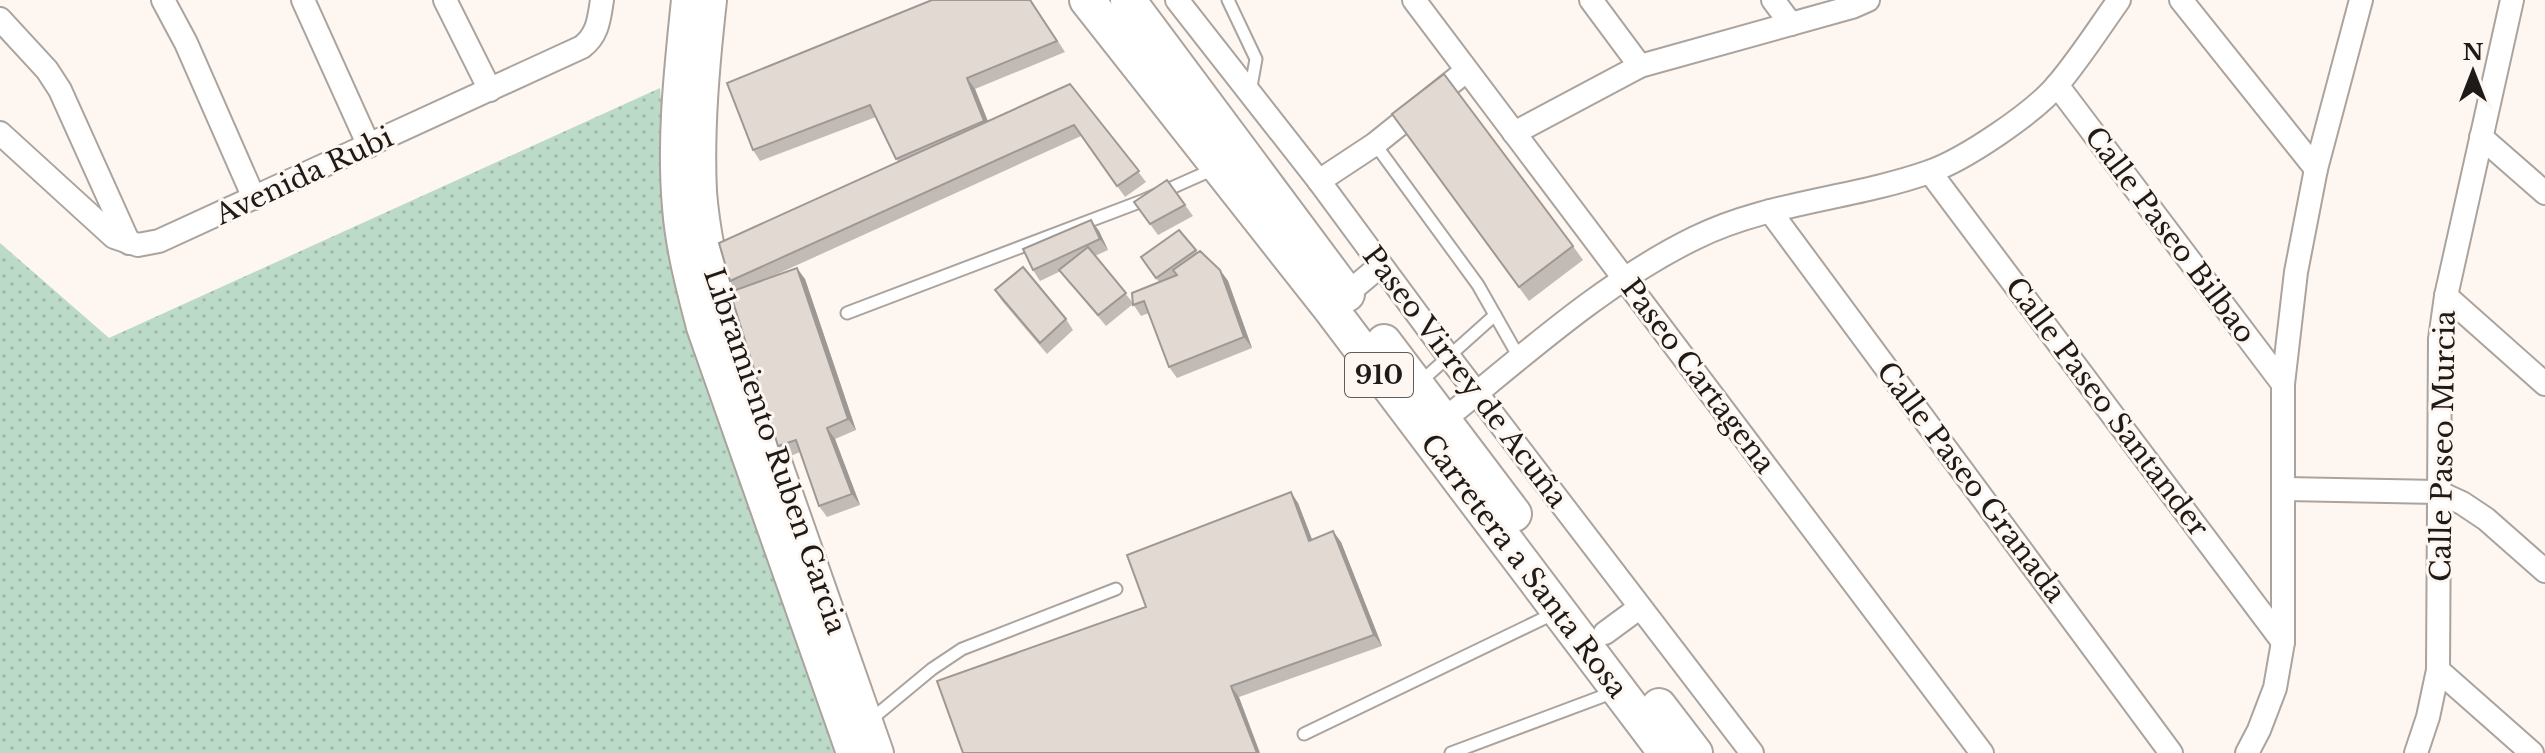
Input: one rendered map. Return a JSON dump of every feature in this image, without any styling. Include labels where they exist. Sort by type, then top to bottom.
[{"type":"main road","name":"Carretera a Santa Rosa","points":[[1087,0],[1151,56],[1434,428],[1559,611],[1666,753]]},
{"type":"main road","name":"Carretera a Santa Rosa","points":[[1128,0],[1151,56]]},
{"type":"main road","name":"Carretera a Santa Rosa","points":[[1434,428],[1605,633],[1695,753]]},
{"type":"street","points":[[163,0],[186,43],[254,198]]},
{"type":"street","points":[[303,0],[369,146]]},
{"type":"street","points":[[445,0],[490,90]]},
{"type":"street","name":"Avenida Rubi","points":[[129,243],[159,241],[589,42],[597,28],[602,0]]},
{"type":"street","name":"Libramiento Ruben Garcia","points":[[687,0],[675,164],[687,268],[707,342],[852,753]]},
{"type":"street","name":"Libramiento Ruben Garcia","points":[[711,0],[703,91],[701,191],[715,280],[722,308],[878,753]]},
{"type":"street","name":"Paseo Virrey de Acuña","points":[[1177,0],[1319,181],[1380,266],[1752,753]]},
{"type":"street","name":"Paseo Cartagena","points":[[1414,0],[1982,753]]},
{"type":"street","points":[[1591,0],[1640,66]]},
{"type":"street","points":[[1773,0],[1791,24]]},
{"type":"street","points":[[1514,133],[1640,66],[1868,0]]},
{"type":"street","points":[[1434,428],[1623,277],[1696,237],[1770,211],[1930,172],[1985,142],[2027,113],[2057,85],[2119,0]]},
{"type":"street","points":[[2181,0],[2316,169]]},
{"type":"street","points":[[2247,753],[2268,709],[2283,642],[2283,384],[2296,272],[2316,169],[2361,0]]},
{"type":"street","name":"Calle Paseo Murcia","points":[[2416,753],[2438,670],[2440,339],[2446,296],[2512,0]]},
{"type":"street","points":[[0,19],[47,70],[60,90],[129,243]]},
{"type":"street","points":[[1151,56],[1194,22]]},
{"type":"street","points":[[1319,181],[1375,144],[1466,71]]},
{"type":"street","name":"Calle Paseo Bilbao","points":[[2057,85],[2283,384]]},
{"type":"street","points":[[0,133],[114,237],[129,243]]},
{"type":"street","points":[[2481,137],[2545,193]]},
{"type":"street","name":"Calle Paseo Santander","points":[[1930,172],[2283,642]]},
{"type":"street","name":"Calle Paseo Granada","points":[[1770,211],[2171,753]]},
{"type":"street","points":[[1339,301],[1380,266]]},
{"type":"street","points":[[2446,296],[2545,384]]},
{"type":"street","points":[[2283,489],[2438,492],[2486,519],[2545,571]]},
{"type":"street","points":[[1605,633],[1639,608]]},
{"type":"street","points":[[2438,670],[2532,753]]},
{"type":"lane","points":[[1228,0],[1256,59],[1250,94]]},
{"type":"lane","points":[[1375,144],[1478,285],[1521,359]]},
{"type":"lane","points":[[847,313],[1142,201],[1230,160]]},
{"type":"lane","points":[[1408,393],[1495,315]]},
{"type":"lane","points":[[868,722],[932,669],[962,649],[1116,589]]},
{"type":"lane","points":[[1304,734],[1559,611]]},
{"type":"lane","points":[[1451,753],[1618,690]]},
{"type":"green space","points":[[660,88],[675,283],[835,753],[0,753],[0,243],[109,338]]},
{"type":"building","points":[[932,0],[1030,0],[1057,41],[967,78],[984,121],[896,159],[870,105],[753,150],[727,83]]},
{"type":"building","points":[[1444,74],[1573,246],[1519,287],[1392,114]]},
{"type":"building","points":[[1070,84],[1139,171],[1117,186],[1074,125],[730,281],[719,243]]},
{"type":"building","points":[[1167,180],[1185,205],[1150,224],[1134,202]]},
{"type":"building","points":[[1091,220],[1100,239],[1033,270],[1023,249]]},
{"type":"building","points":[[1179,230],[1196,250],[1156,278],[1141,257]]},
{"type":"building","points":[[1088,247],[1126,293],[1098,315],[1059,270]]},
{"type":"building","points":[[1200,251],[1220,270],[1244,337],[1169,367],[1144,301],[1133,305],[1132,293],[1177,275],[1173,270]]},
{"type":"building","points":[[1023,267],[1066,319],[1040,343],[995,290]]},
{"type":"building","points":[[797,268],[848,419],[827,428],[852,494],[819,506],[796,440],[778,446],[730,292]]},
{"type":"building","points":[[1291,492],[1309,541],[1333,531],[1374,635],[1231,686],[1257,753],[963,753],[937,681],[1146,607],[1127,555]]}]
